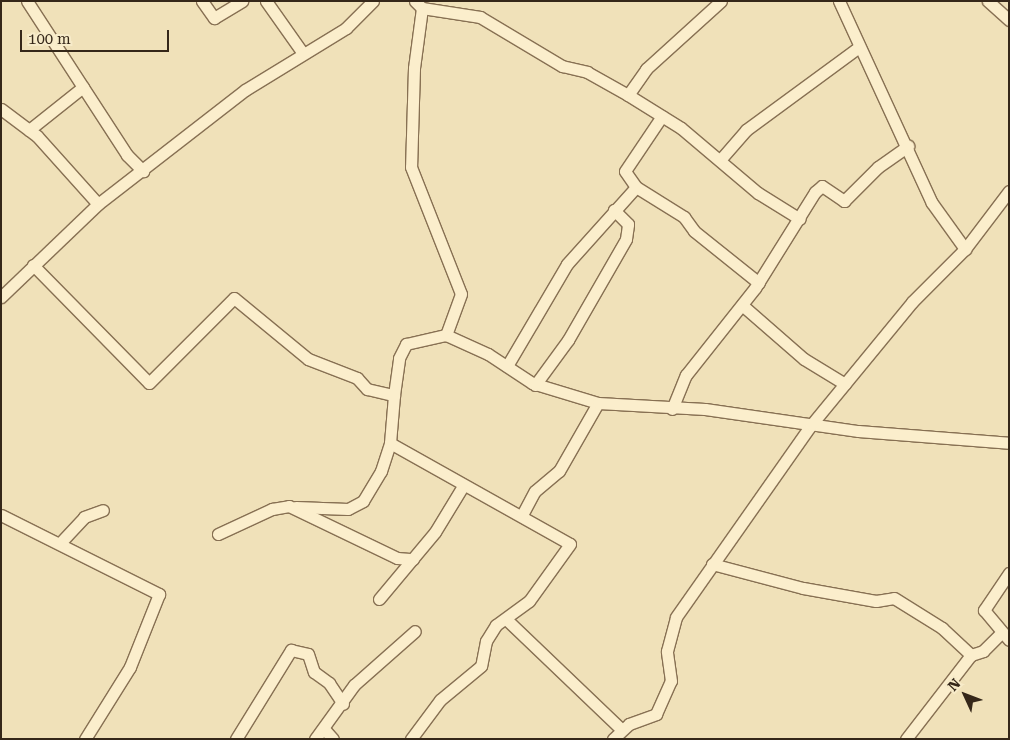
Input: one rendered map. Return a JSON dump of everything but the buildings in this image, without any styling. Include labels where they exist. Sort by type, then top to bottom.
[{"type":"street","points":[[27,1],[127,156],[143,171]]},
{"type":"street","points":[[202,1],[214,18],[242,1]]},
{"type":"street","points":[[266,1],[302,52]]},
{"type":"street","points":[[1,297],[98,204],[245,90],[302,52],[346,28],[373,1]]},
{"type":"street","points":[[628,95],[646,69],[721,1]]},
{"type":"street","points":[[839,1],[859,47],[908,146],[932,203],[965,250]]},
{"type":"street","points":[[988,1],[1009,20]]},
{"type":"street","points":[[446,335],[461,294],[411,167],[414,68],[419,4],[480,17],[562,66],[588,72],[662,116],[720,160],[758,192],[800,220]]},
{"type":"street","points":[[720,160],[746,130],[859,47]]},
{"type":"street","points":[[29,130],[84,87]]},
{"type":"street","points":[[1,109],[29,130],[98,204]]},
{"type":"street","points":[[662,116],[625,171],[636,186],[684,217],[694,231],[759,283]]},
{"type":"street","points":[[672,408],[686,375],[759,283],[822,186],[844,201],[878,167],[908,146]]},
{"type":"street","points":[[507,366],[567,264],[636,186]]},
{"type":"street","points":[[613,739],[621,729],[658,710],[671,681],[670,633],[712,564],[811,424],[912,302],[965,250],[1009,190]]},
{"type":"street","points":[[536,385],[626,239],[628,224],[614,210]]},
{"type":"street","points":[[33,265],[149,383],[234,298],[308,359],[357,378],[368,388],[394,395]]},
{"type":"street","points":[[742,305],[804,358],[845,384]]},
{"type":"street","points":[[218,534],[272,509],[294,507],[348,509],[363,501],[381,471],[390,443],[399,358],[406,344],[446,335],[507,366],[536,385],[598,403],[672,408],[1009,444]]},
{"type":"street","points":[[522,515],[535,491],[559,471],[598,403]]},
{"type":"street","points":[[390,443],[463,486],[476,487],[570,544],[529,600],[507,620],[496,625],[486,641],[481,666],[440,700],[411,739]]},
{"type":"street","points":[[379,599],[436,532],[463,486]]},
{"type":"street","points":[[294,507],[397,558],[413,559]]},
{"type":"street","points":[[61,542],[84,517],[103,510]]},
{"type":"street","points":[[1,515],[61,542],[159,594],[130,667],[85,739]]},
{"type":"street","points":[[712,564],[803,588],[876,601],[894,598],[942,628],[972,655]]},
{"type":"street","points":[[906,739],[972,655],[983,651],[1005,637],[984,610],[1009,573]]},
{"type":"street","points":[[507,620],[621,729]]},
{"type":"street","points":[[315,739],[343,704],[360,678],[415,631]]},
{"type":"street","points":[[236,739],[290,650],[308,654],[314,672],[329,684],[343,704]]},
{"type":"street","points":[[324,729],[333,739]]}]
